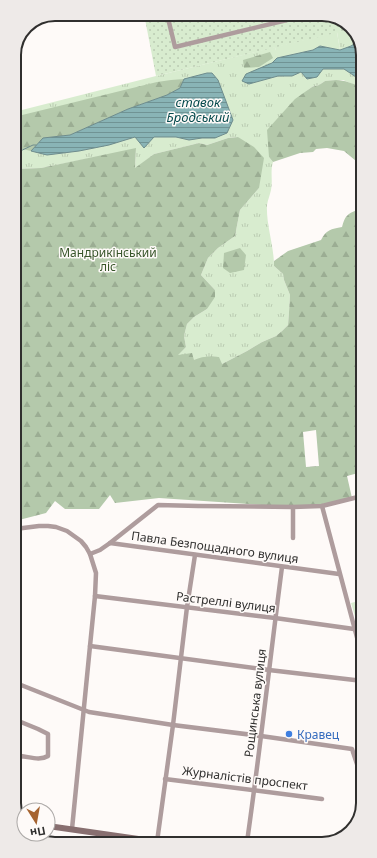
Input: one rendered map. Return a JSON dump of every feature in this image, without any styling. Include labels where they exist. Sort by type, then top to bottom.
[{"type":"main road","points":[[56,827],[124,837]]},
{"type":"street","points":[[169,21],[175,47],[283,21]]},
{"type":"street","points":[[90,554],[100,550],[110,543],[158,505],[322,506],[356,498]]},
{"type":"street","points":[[322,506],[356,636]]},
{"type":"street","points":[[292,507],[293,538]]},
{"type":"street","points":[[21,528],[48,526],[67,531],[81,540],[90,554],[96,573],[72,829]]},
{"type":"street","name":"Павла Безпощадного вулиця","points":[[110,543],[339,574]]},
{"type":"street","points":[[158,837],[173,725],[180,658],[195,555]]},
{"type":"street","name":"Рощинська вулиця","points":[[248,837],[282,567]]},
{"type":"street","name":"Растреллі вулиця","points":[[95,596],[354,629]]},
{"type":"street","points":[[90,646],[356,680]]},
{"type":"street","points":[[21,685],[89,712],[352,749],[356,761]]},
{"type":"street","points":[[21,722],[48,734],[48,756],[40,759],[21,756]]},
{"type":"street","name":"Журналістів проспект","points":[[165,779],[322,799]]},
{"type":"green space","points":[[145,21],[325,21],[337,24],[346,31],[156,76]]},
{"type":"green space","points":[[345,30],[353,40],[356,50],[356,85],[343,80],[325,81],[308,90],[269,157],[273,162],[272,186],[267,205],[267,213],[274,266],[283,274],[290,295],[288,325],[276,336],[222,364],[194,361],[177,355],[186,347],[184,336],[187,324],[194,317],[207,309],[215,290],[201,275],[208,258],[218,248],[235,236],[240,210],[259,188],[238,137],[228,138],[207,145],[199,143],[154,154],[135,169],[136,149],[41,168],[21,169],[21,110],[275,47],[278,58],[340,50],[337,32]]},
{"type":"green space","points":[[337,32],[340,50],[320,46],[313,50],[277,58],[275,47]]},
{"type":"green space","points":[[270,52],[273,58],[259,67],[244,68],[243,60]]},
{"type":"green space","points":[[184,79],[180,88],[167,95],[128,109],[70,135],[43,138],[31,151],[21,149],[21,115],[157,82]]},
{"type":"green space","points":[[336,80],[356,84],[356,161],[344,151],[327,148],[316,149],[313,152],[300,153],[273,162],[269,157],[267,130],[295,99],[312,87],[325,81]]},
{"type":"green space","name":"Мандрикінський ліс","points":[[238,137],[254,147],[264,158],[259,188],[240,210],[235,236],[218,248],[208,258],[201,275],[215,290],[215,297],[207,309],[194,317],[187,324],[184,336],[186,347],[178,355],[192,353],[194,360],[212,356],[219,357],[222,364],[276,336],[288,325],[290,295],[283,274],[274,266],[274,261],[288,251],[321,240],[329,230],[342,227],[347,216],[356,210],[356,474],[347,476],[352,498],[333,503],[293,507],[159,498],[115,503],[110,495],[99,509],[65,509],[55,501],[46,513],[21,519],[21,169],[41,168],[136,148],[135,168],[154,154],[199,143],[207,145],[228,138]],"holes":[[[316,430],[319,466],[306,467],[303,432]]]},
{"type":"green space","points":[[240,248],[246,255],[244,270],[230,273],[223,268],[224,253]]},
{"type":"green space","points":[[356,602],[356,620],[351,603]]},
{"type":"water","points":[[354,44],[356,50],[356,77],[344,69],[323,69],[317,77],[307,79],[301,72],[292,76],[278,76],[249,84],[242,81],[246,74],[272,63],[277,58],[313,50],[320,46],[340,50]]},
{"type":"water","name":"ставок Бродський","points":[[212,73],[218,80],[233,120],[227,133],[215,138],[189,140],[176,137],[154,137],[144,148],[135,137],[109,145],[79,151],[47,155],[31,151],[43,138],[70,135],[128,109],[167,95],[180,88],[184,79]]},
{"type":"waterway","points":[[21,151],[36,145]]},
{"type":"place","name":"Кравец","points":[[289,734]]}]
